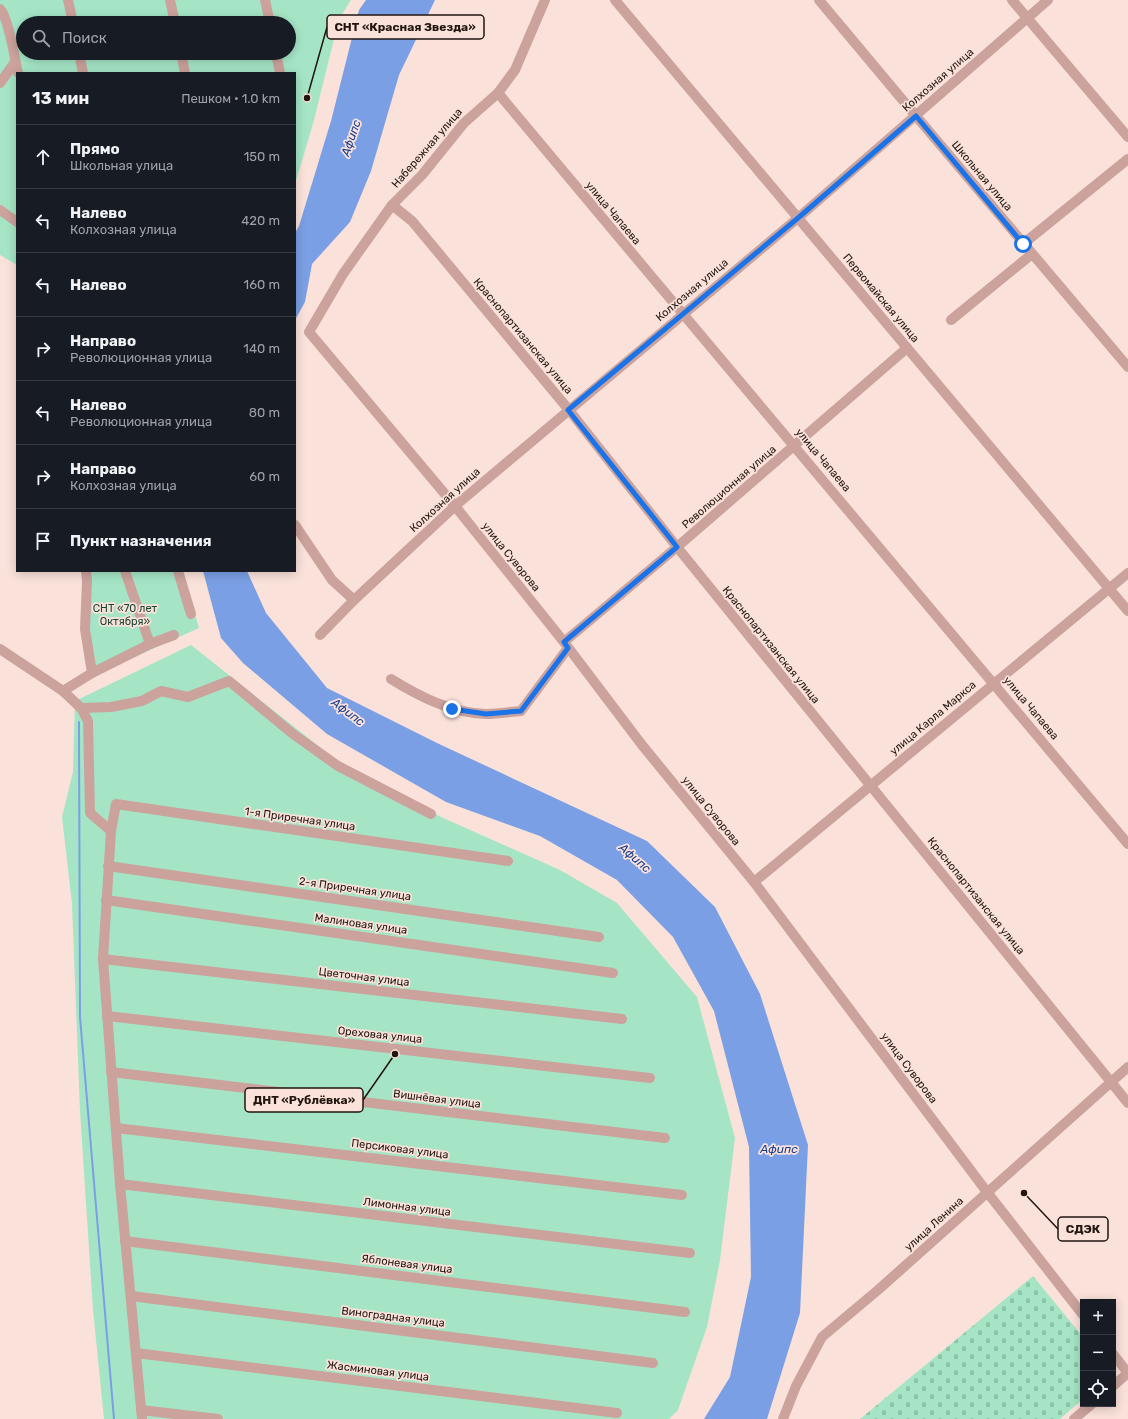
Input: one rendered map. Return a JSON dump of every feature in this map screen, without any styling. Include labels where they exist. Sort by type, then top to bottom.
[{"type":"street","points":[[0,0],[1,10],[7,24],[18,72]]},
{"type":"street","points":[[68,0],[71,16]]},
{"type":"street","points":[[170,0],[173,16]]},
{"type":"street","points":[[265,0],[268,16]]},
{"type":"street","name":"Набережная улица","points":[[309,332],[343,274],[392,205],[422,175],[464,123],[498,93],[515,70],[545,0]]},
{"type":"street","name":"Первомайская улица","points":[[615,0],[1128,611]]},
{"type":"street","name":"Школьная улица","points":[[819,0],[1128,367]]},
{"type":"street","points":[[1012,0],[1128,137]]},
{"type":"street","name":"Колхозная улица","points":[[320,635],[354,600],[455,506],[798,218],[1048,0]]},
{"type":"street","points":[[80,60],[83,72]]},
{"type":"street","points":[[182,60],[185,72]]},
{"type":"street","points":[[277,60],[280,72]]},
{"type":"street","points":[[0,84],[15,62]]},
{"type":"street","name":"улица Чапаева","points":[[498,93],[1128,844]]},
{"type":"street","points":[[1023,244],[1128,159]]},
{"type":"street","name":"Краснопартизанская улица","points":[[392,205],[412,221],[568,410],[677,547],[1128,1103]]},
{"type":"street","points":[[0,210],[16,221]]},
{"type":"street","points":[[951,320],[1032,254]]},
{"type":"street","name":"улица Суворова","points":[[309,332],[455,506],[566,645],[642,746],[754,882],[987,1192],[1080,1311]]},
{"type":"street","name":"Революционная улица","points":[[391,679],[412,692],[452,709],[486,714],[521,711],[566,645],[907,348]]},
{"type":"street","points":[[296,526],[332,580],[354,600]]},
{"type":"street","points":[[86,572],[85,629],[92,673]]},
{"type":"street","points":[[125,572],[150,644]]},
{"type":"street","points":[[178,572],[191,614]]},
{"type":"street","name":"улица Карла Маркса","points":[[754,882],[1128,573]]},
{"type":"street","points":[[63,691],[92,673],[150,644],[174,635]]},
{"type":"street","points":[[0,649],[63,691],[81,708],[88,722],[90,813],[110,831],[103,959],[120,1184],[142,1414],[218,1419]]},
{"type":"street","points":[[81,708],[110,707],[142,701],[161,691],[188,697],[230,681],[293,734],[338,766],[432,814]]},
{"type":"street","name":"1-я Приречная улица","points":[[110,831],[116,804],[508,861]]},
{"type":"street","name":"2-я Приречная улица","points":[[108,866],[599,937]]},
{"type":"street","name":"Малиновая улица","points":[[106,900],[613,973]]},
{"type":"street","name":"Цветочная улица","points":[[103,959],[622,1019]]},
{"type":"street","name":"Ореховая улица","points":[[107,1016],[650,1078]]},
{"type":"street","name":"улица Ленина","points":[[783,1419],[796,1386],[822,1337],[878,1290],[1128,1067]]},
{"type":"street","name":"Вишнёвая улица","points":[[112,1072],[665,1138]]},
{"type":"street","name":"Персиковая улица","points":[[116,1128],[682,1195]]},
{"type":"street","name":"Лимонная улица","points":[[120,1184],[690,1253]]},
{"type":"street","name":"Яблоневая улица","points":[[125,1240],[685,1312]]},
{"type":"street","name":"Виноградная улица","points":[[131,1296],[653,1362]]},
{"type":"street","name":"Жасминовая улица","points":[[136,1353],[617,1413]]},
{"type":"street","points":[[1116,1358],[1128,1373],[1116,1383]]},
{"type":"street","points":[[1074,1419],[1088,1407]]},
{"type":"green space","points":[[0,0],[351,0],[339,19],[313,124],[296,181],[296,72],[16,72],[16,264],[0,255]]},
{"type":"green space","name":"СНТ «70 лет Октября»","points":[[82,572],[182,572],[199,628],[88,678]]},
{"type":"green space","points":[[191,645],[340,763],[441,817],[560,870],[617,903],[697,997],[735,1138],[720,1260],[707,1327],[678,1410],[669,1419],[104,1419],[93,1310],[80,1111],[72,904],[62,817],[73,772],[75,701]]},
{"type":"green space","points":[[1033,1276],[1080,1333],[1080,1402],[1060,1419],[860,1419]]},
{"type":"water","name":"Афипс","points":[[366,0],[435,0],[399,75],[371,171],[350,222],[312,264],[305,302],[296,318],[296,231],[299,226],[331,121],[359,10]]},
{"type":"water","name":"Афипс","points":[[203,572],[247,572],[266,613],[327,688],[437,743],[647,841],[715,907],[760,994],[808,1145],[800,1313],[767,1419],[704,1419],[730,1377],[751,1277],[749,1147],[714,1011],[673,937],[617,880],[540,836],[446,802],[327,734],[243,663],[221,638]]},
{"type":"waterway","points":[[79,722],[80,1017],[114,1419]]},
{"type":"place","name":"СНТ «Красная Звезда»","points":[[307,98]]},
{"type":"place","name":"ДНТ «Рублёвка»","points":[[395,1054]]},
{"type":"place","name":"СДЭК","points":[[1024,1193]]},
{"type":"route","points":[[452,709],[486,714],[521,711],[568,648],[564,642],[677,547],[568,410],[798,218],[916,116],[1023,244]]}]
